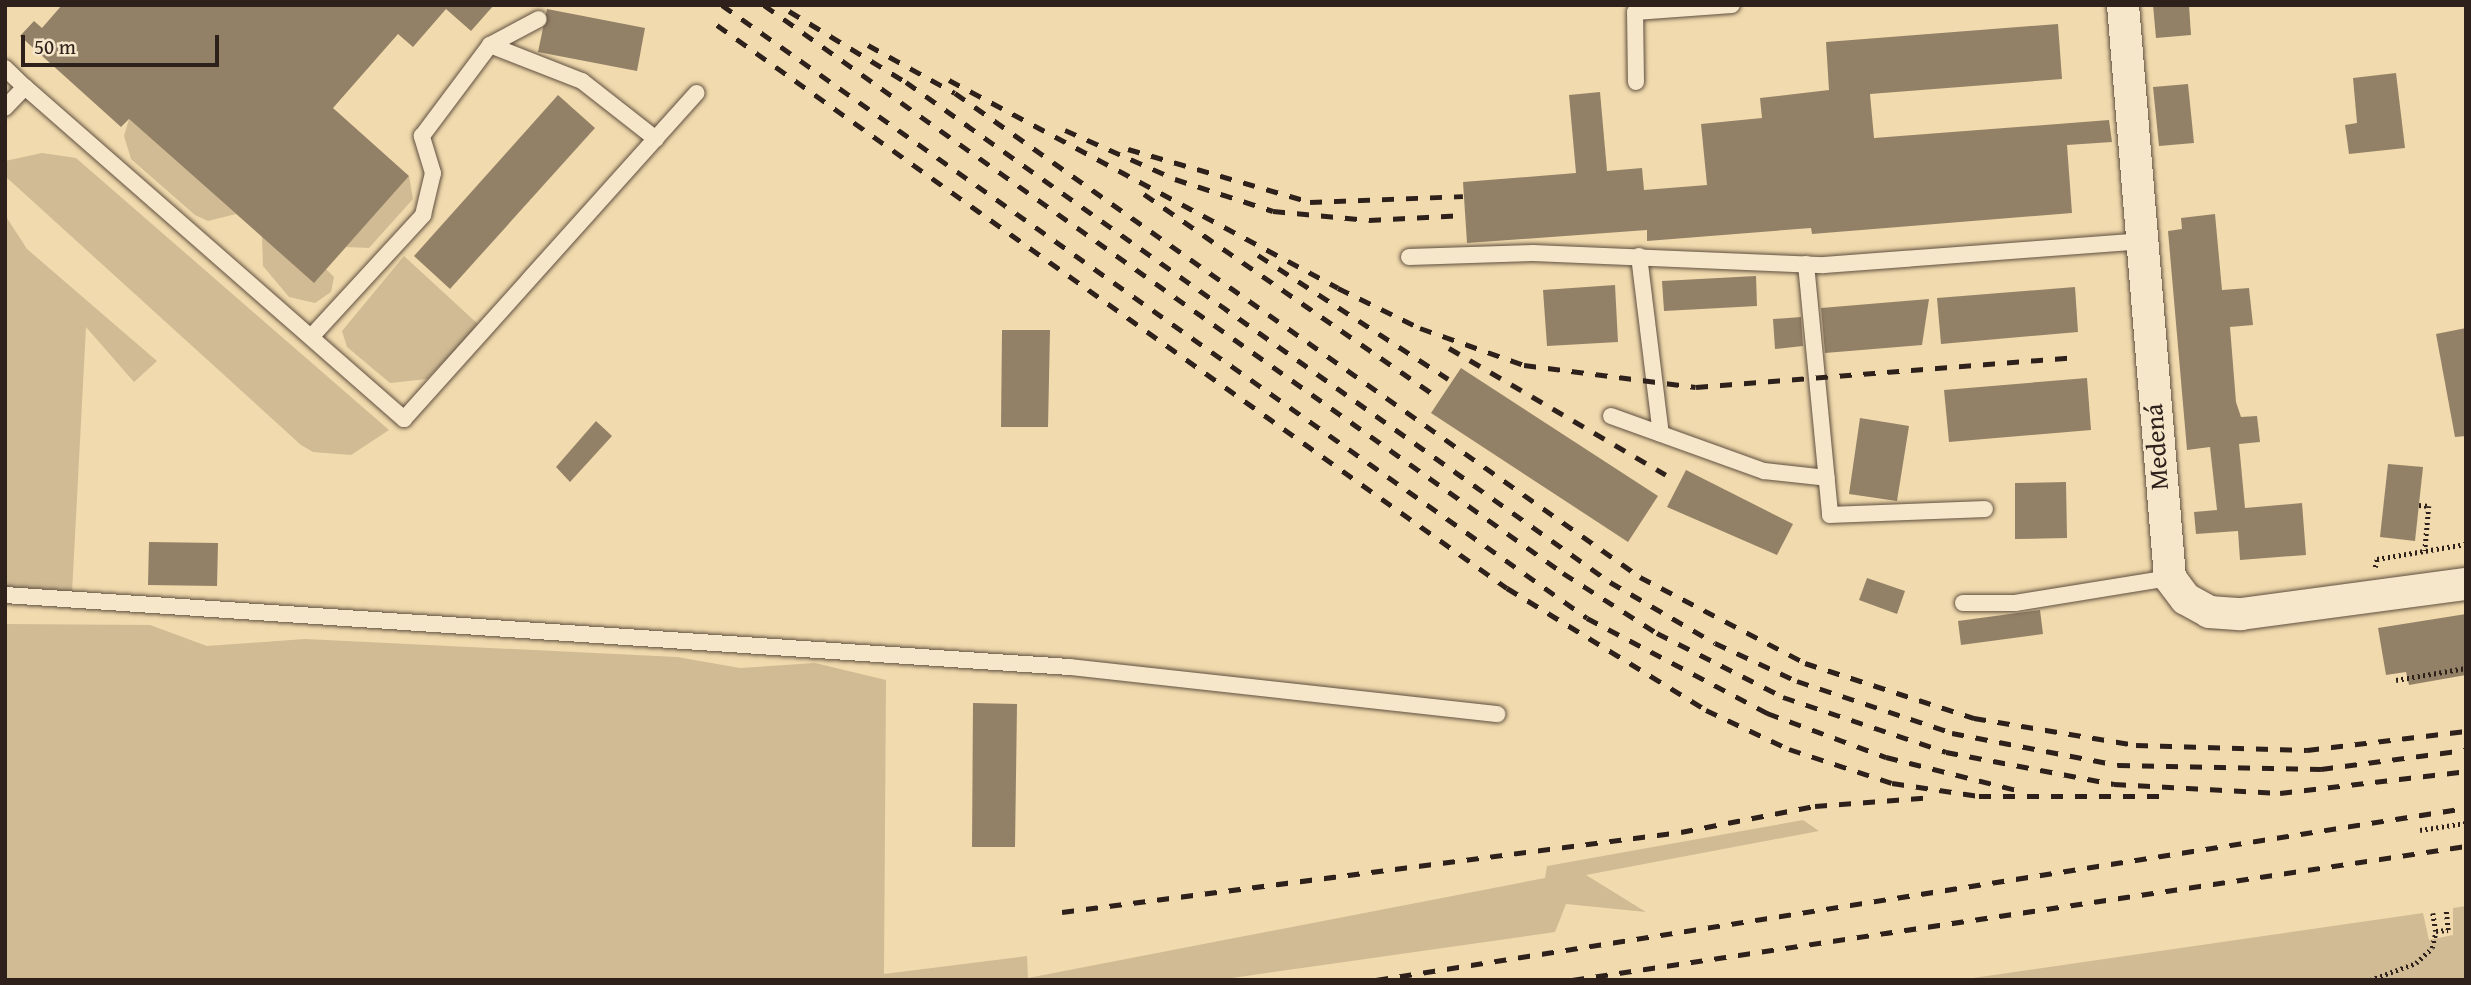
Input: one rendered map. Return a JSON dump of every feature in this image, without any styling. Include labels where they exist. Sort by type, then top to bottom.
[{"type":"street","name":"Medená","points":[[2123,5],[2170,578]]},
{"type":"street","points":[[2170,578],[2186,599],[2209,612],[2366,598],[2466,584]]},
{"type":"lane","points":[[1636,82],[1635,12],[1732,5]]},
{"type":"lane","points":[[311,337],[422,215],[433,173],[422,136],[490,45],[538,19]]},
{"type":"lane","points":[[490,45],[582,81],[656,139]]},
{"type":"lane","points":[[5,68],[404,419],[697,93]]},
{"type":"lane","points":[[5,108],[25,86]]},
{"type":"lane","points":[[1409,257],[1639,256],[1807,264],[2141,241]]},
{"type":"lane","points":[[1639,256],[1661,435]]},
{"type":"lane","points":[[1807,264],[1830,515],[1985,509]]},
{"type":"lane","points":[[1611,416],[1764,471],[1827,478]]},
{"type":"lane","points":[[1963,603],[2015,603],[2170,578]]},
{"type":"lane","points":[[5,595],[1070,667],[1497,714]]},
{"type":"path","points":[[2419,505],[2429,506],[2425,551]]},
{"type":"path","points":[[2366,598],[2377,559],[2466,544]]},
{"type":"path","points":[[2396,680],[2466,668]]},
{"type":"path","points":[[2420,830],[2466,823]]},
{"type":"path","points":[[2436,931],[2448,930],[2446,910]]},
{"type":"path","points":[[2370,980],[2416,963],[2432,948],[2436,931],[2434,913]]},
{"type":"shaded area","points":[[129,119],[236,214],[208,221],[195,215],[131,159],[124,136]]},
{"type":"shaded area","points":[[42,153],[76,158],[389,430],[351,455],[313,452],[301,445],[5,176],[5,161]]},
{"type":"shaded area","points":[[409,176],[413,199],[369,248],[346,247]]},
{"type":"shaded area","points":[[5,215],[27,249],[157,361],[134,382],[86,327],[72,593],[5,590]]},
{"type":"shaded area","points":[[262,237],[326,269],[334,277],[331,292],[315,303],[289,297],[263,266]]},
{"type":"shaded area","points":[[404,256],[479,325],[427,379],[390,383],[347,347],[342,331]]},
{"type":"shaded area","points":[[5,624],[150,625],[207,646],[305,639],[677,657],[740,668],[815,663],[886,680],[884,974],[1027,956],[1028,978],[1545,878],[1547,866],[1803,820],[1819,831],[1586,875],[1646,912],[1566,904],[1555,932],[1218,980],[5,980]]},
{"type":"shaded area","points":[[2466,906],[2466,980],[1959,980],[2423,913],[2429,940],[2453,935],[2453,908]]},
{"type":"building","points":[[62,5],[494,5],[471,31],[446,9],[413,47],[398,34],[333,108],[409,176],[314,283],[129,119],[121,127],[20,36],[34,21],[42,28]]},
{"type":"building","points":[[2153,5],[2189,5],[2191,35],[2156,38]]},
{"type":"building","points":[[547,9],[645,28],[637,71],[538,52]]},
{"type":"building","points":[[2058,24],[2062,79],[1870,94],[1874,138],[2109,120],[2112,142],[2067,145],[2072,213],[1812,234],[1811,228],[1647,241],[1647,230],[1467,243],[1463,182],[1576,173],[1569,95],[1600,92],[1607,171],[1642,168],[1644,190],[1707,185],[1701,124],[1762,118],[1760,98],[1829,90],[1826,42]]},
{"type":"building","points":[[2396,73],[2405,148],[2349,154],[2345,125],[2357,123],[2353,78]]},
{"type":"building","points":[[2188,84],[2194,143],[2159,146],[2153,87]]},
{"type":"building","points":[[558,95],[595,128],[450,289],[414,256]]},
{"type":"building","points":[[2215,214],[2222,290],[2249,288],[2253,325],[2230,327],[2236,402],[2241,417],[2257,416],[2260,442],[2239,444],[2245,508],[2302,503],[2306,555],[2240,560],[2238,531],[2196,534],[2194,512],[2217,510],[2210,447],[2187,450],[2168,231],[2182,229],[2181,218]]},
{"type":"building","points":[[1756,276],[1757,306],[1664,311],[1662,281]]},
{"type":"building","points":[[1615,285],[1618,342],[1547,346],[1543,290]]},
{"type":"building","points":[[2075,287],[2078,332],[1941,344],[1937,298]]},
{"type":"building","points":[[1929,299],[1922,345],[1825,353],[1821,308]]},
{"type":"building","points":[[1801,317],[1803,346],[1775,349],[1773,319]]},
{"type":"building","points":[[2466,328],[2466,436],[2455,437],[2436,334]]},
{"type":"building","points":[[1002,330],[1050,330],[1048,427],[1001,427]]},
{"type":"building","points":[[1461,368],[1658,496],[1628,542],[1431,413]]},
{"type":"building","points":[[2087,378],[2091,430],[1949,442],[1944,390]]},
{"type":"building","points":[[1860,418],[1909,426],[1897,501],[1849,494]]},
{"type":"building","points":[[596,421],[612,436],[570,482],[556,467]]},
{"type":"building","points":[[2388,464],[2423,467],[2415,541],[2380,537]]},
{"type":"building","points":[[1686,470],[1793,524],[1777,555],[1667,507]]},
{"type":"building","points":[[2066,482],[2067,538],[2015,539],[2015,483]]},
{"type":"building","points":[[149,542],[218,543],[217,586],[148,585]]},
{"type":"building","points":[[1867,578],[1905,591],[1897,614],[1859,600]]},
{"type":"building","points":[[2040,610],[2043,634],[1961,645],[1958,621]]},
{"type":"building","points":[[2466,614],[2466,675],[2409,685],[2406,672],[2386,675],[2378,628]]},
{"type":"building","points":[[973,703],[1017,704],[1015,847],[972,847]]},
{"type":"railway","points":[[722,5],[1587,618],[1767,713],[1886,757],[2016,790]]},
{"type":"railway","points":[[764,5],[1563,573],[1657,633],[1783,697],[1946,752],[2114,784],[2280,793],[2466,771]]},
{"type":"railway","points":[[789,11],[906,82],[1610,582],[1715,643],[1797,681],[1952,733],[2118,765],[2321,769],[2466,750]]},
{"type":"railway","points":[[717,25],[1507,588],[1706,710],[1789,749],[1892,783],[1979,796],[2161,796]]},
{"type":"railway","points":[[868,45],[955,93],[1640,577],[1805,663],[1974,718],[2136,745],[2307,750],[2466,731]]},
{"type":"railway","points":[[949,80],[1338,288],[1420,328],[1524,365],[1696,387],[2078,357]]},
{"type":"railway","points":[[1065,130],[1175,179],[1273,211],[1369,220],[1465,215]]},
{"type":"railway","points":[[1128,149],[1310,202],[1463,196]]},
{"type":"railway","points":[[1144,194],[1437,397]]},
{"type":"railway","points":[[1258,255],[1448,379]]},
{"type":"railway","points":[[1449,348],[1666,475]]},
{"type":"railway","points":[[1062,912],[1681,832],[1815,806],[1934,797]]},
{"type":"railway","points":[[1376,980],[2466,808]]},
{"type":"railway","points":[[1572,980],[2466,846]]}]
